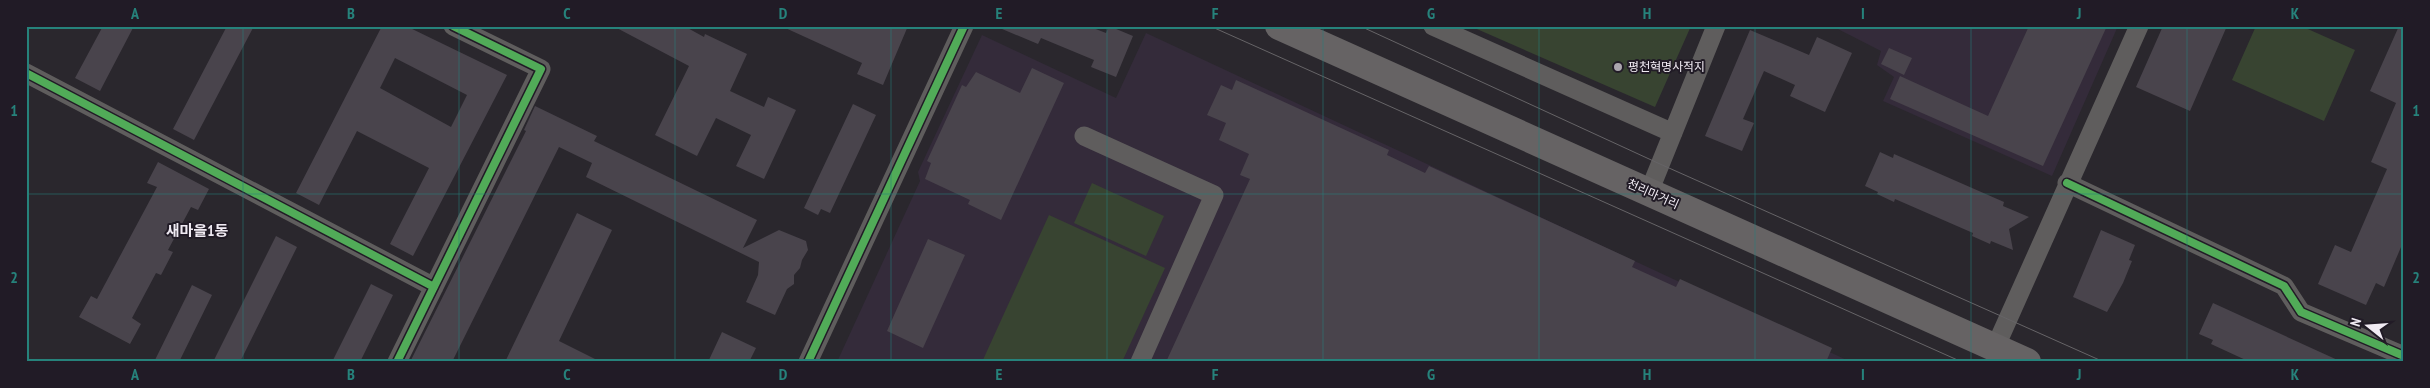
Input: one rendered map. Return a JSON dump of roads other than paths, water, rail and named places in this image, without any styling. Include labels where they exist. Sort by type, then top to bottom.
[{"type":"highway","name":"천리마거리","points":[[1279,26],[2027,362]]},
{"type":"street","points":[[397,362],[541,69],[454,26]]},
{"type":"street","points":[[808,362],[964,26]]},
{"type":"street","points":[[1433,26],[1673,133]]},
{"type":"street","points":[[1649,192],[1716,26]]},
{"type":"street","points":[[1995,348],[2067,183],[2139,26]]},
{"type":"street","points":[[26,73],[434,287]]},
{"type":"street","points":[[1084,136],[1214,196],[1140,362]]},
{"type":"street","points":[[2067,183],[2284,286],[2300,312],[2404,356]]},
{"type":"tram line","points":[[1210,26],[1962,362]]},
{"type":"tram line","points":[[1360,26],[1660,164],[2104,362]]},
{"type":"place","name":"평천혁명사적지","points":[[1618,67]]},
{"type":"district","name":"새마을1동","points":[[197,231]]}]
